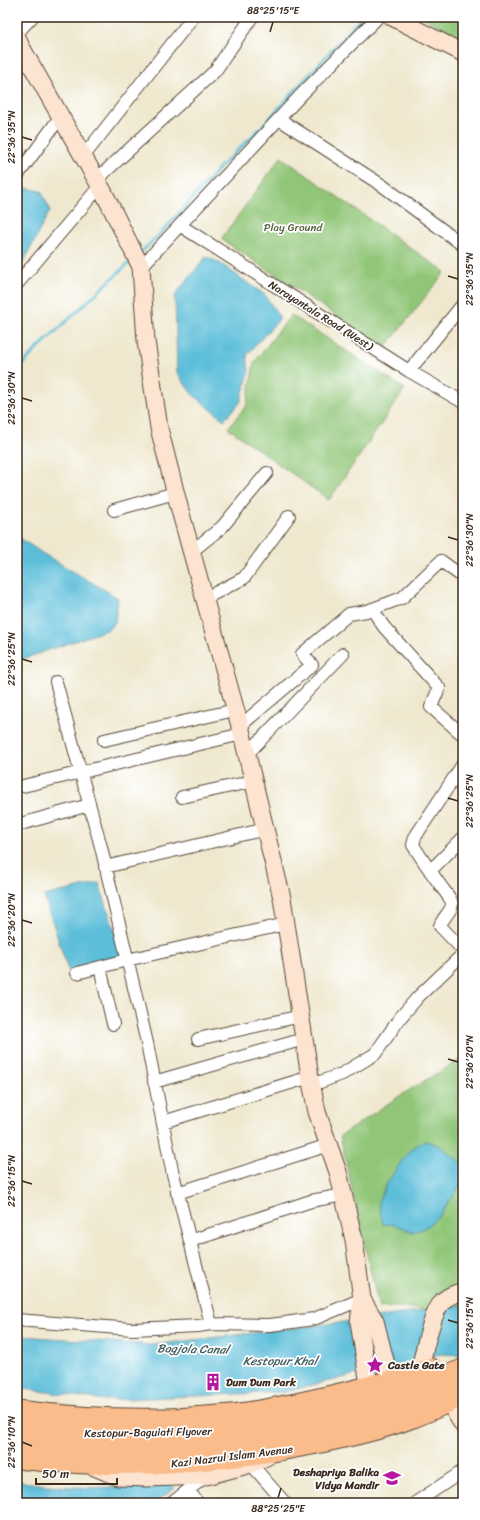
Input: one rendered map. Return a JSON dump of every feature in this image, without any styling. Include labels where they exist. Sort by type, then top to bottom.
[{"type":"main road","points":[[17,1410],[85,1417],[157,1418],[232,1414],[278,1406],[369,1386],[463,1358]]},
{"type":"main road","name":"Kestopur-Baguiati Flyover","points":[[17,1427],[67,1433],[116,1435],[173,1434],[248,1427],[295,1420],[368,1402],[424,1384],[463,1369]]},
{"type":"main road","name":"Kestopur-Baguiati Flyover","points":[[17,1440],[60,1446],[132,1449],[182,1448],[230,1444],[288,1435],[378,1414],[463,1383]]},
{"type":"main road","name":"Kazi Nazrul Islam Avenue","points":[[17,1459],[53,1463],[129,1466],[237,1458],[275,1452],[376,1431],[414,1418],[456,1399]]},
{"type":"street","points":[[17,33],[32,17]]},
{"type":"street","points":[[83,157],[192,17]]},
{"type":"street","points":[[17,284],[98,183],[215,71],[252,17]]},
{"type":"street","points":[[141,267],[279,119],[378,17]]},
{"type":"street","points":[[392,17],[463,52]]},
{"type":"street","points":[[17,36],[20,45],[98,183],[141,267],[146,341],[159,428],[191,552],[241,730],[282,898],[304,1040],[317,1112],[338,1172],[354,1240],[362,1299],[359,1322],[369,1386]]},
{"type":"street","points":[[17,176],[60,116]]},
{"type":"street","points":[[279,119],[383,186],[463,245]]},
{"type":"street","name":"Narayantala Road (West)","points":[[180,226],[410,371],[463,402]]},
{"type":"street","points":[[410,371],[463,304]]},
{"type":"street","points":[[191,552],[222,527],[268,473]]},
{"type":"street","points":[[114,510],[175,493]]},
{"type":"street","points":[[204,599],[244,578],[289,516]]},
{"type":"street","points":[[23,786],[241,730],[312,665],[302,654],[349,614],[372,609],[402,598],[441,561],[463,577]]},
{"type":"street","points":[[372,609],[384,627],[439,688],[431,707],[463,735]]},
{"type":"street","points":[[247,754],[344,654]]},
{"type":"street","points":[[56,682],[97,830],[147,1043],[177,1193],[211,1324]]},
{"type":"street","points":[[104,740],[235,710]]},
{"type":"street","points":[[463,764],[413,841],[413,845],[452,903],[451,908],[441,921],[440,926],[463,950]]},
{"type":"street","points":[[182,797],[254,781]]},
{"type":"street","points":[[17,825],[89,805]]},
{"type":"street","points":[[105,867],[266,829]]},
{"type":"street","points":[[430,871],[463,838]]},
{"type":"street","points":[[77,973],[127,960],[286,924]]},
{"type":"street","points":[[163,1122],[311,1081],[342,1074],[375,1054],[404,1013],[418,997],[463,954]]},
{"type":"street","points":[[100,967],[113,1024]]},
{"type":"street","points":[[198,1039],[301,1016]]},
{"type":"street","points":[[154,1082],[304,1040]]},
{"type":"street","points":[[177,1193],[328,1145]]},
{"type":"street","points":[[190,1241],[311,1201],[343,1195]]},
{"type":"street","points":[[419,1372],[435,1314],[442,1303],[449,1297],[463,1292]]},
{"type":"street","points":[[17,1320],[132,1329],[211,1324],[270,1325],[314,1319],[362,1299]]},
{"type":"street","points":[[362,1299],[375,1321],[390,1380]]},
{"type":"street","points":[[456,1399],[463,1425]]},
{"type":"street","points":[[90,1465],[118,1476],[147,1478],[206,1476],[251,1464],[275,1452]]},
{"type":"street","points":[[251,1464],[285,1503]]},
{"type":"street","points":[[415,1503],[463,1471]]},
{"type":"street","points":[[172,1503],[206,1476]]},
{"type":"street","points":[[188,1490],[198,1503]]},
{"type":"green space","points":[[422,17],[463,17],[463,38]]},
{"type":"green space","name":"Play Ground","points":[[281,157],[445,272],[385,348],[221,239]]},
{"type":"green space","points":[[291,315],[405,389],[329,500],[228,428],[247,405],[254,363]]},
{"type":"green space","points":[[461,1059],[463,1062],[463,1314],[401,1307],[379,1308],[340,1136],[401,1095]]},
{"type":"water","points":[[21,187],[41,191],[50,210],[24,261],[17,269],[17,193]]},
{"type":"water","points":[[206,257],[218,262],[265,295],[280,318],[247,355],[249,372],[240,403],[224,420],[192,394],[177,373],[175,295]]},
{"type":"water","points":[[17,536],[42,553],[118,598],[115,623],[107,630],[17,661]]},
{"type":"water","points":[[99,883],[124,959],[69,973],[44,896]]},
{"type":"water","points":[[426,1141],[438,1145],[463,1164],[463,1179],[440,1215],[425,1228],[413,1232],[395,1225],[383,1224],[378,1202],[387,1183],[401,1162],[414,1147]]},
{"type":"water","name":"Kestopur Khal","points":[[463,1305],[463,1355],[440,1354],[284,1392],[105,1400],[17,1388],[17,1334],[21,1336],[152,1345],[352,1321]]},
{"type":"water","points":[[165,1479],[175,1488],[155,1503],[17,1503],[17,1481],[54,1486],[91,1488],[129,1486]]},
{"type":"waterway","points":[[140,253],[165,229],[222,165],[260,129],[362,17]]},
{"type":"waterway","points":[[17,370],[38,348],[131,261]]},
{"type":"place","name":"Castle Gate","points":[[375,1365]]},
{"type":"place","name":"Dum Dum Park","points":[[213,1382]]},
{"type":"place","name":"Deshapriya Balika Vidya Mandir","points":[[392,1478]]},
{"type":"water label","name":"Bagjola Canal","points":[[193,1349]]}]
